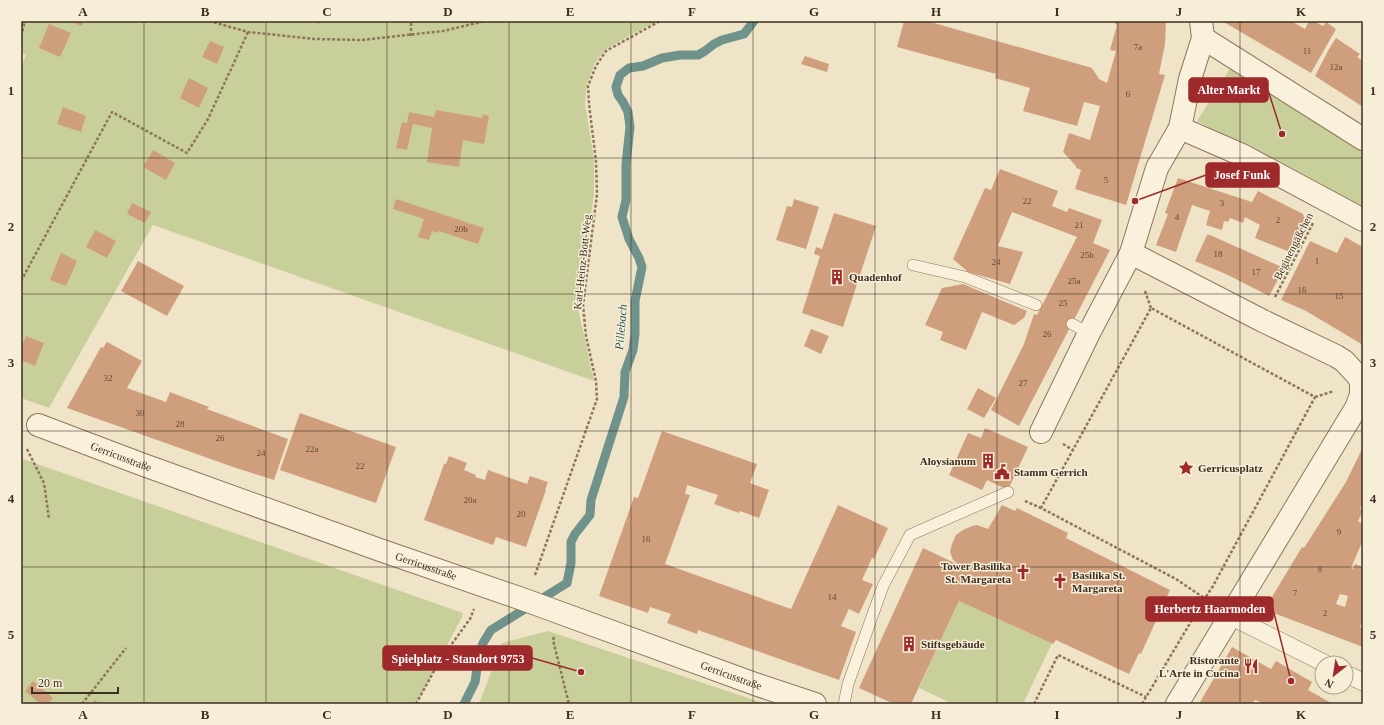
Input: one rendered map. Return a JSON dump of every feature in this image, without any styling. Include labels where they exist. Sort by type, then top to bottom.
[{"type":"street","points":[[1041,432],[1081,328],[1131,253],[1157,168],[1180,128],[1202,29],[1363,139]]},
{"type":"street","points":[[1180,128],[1242,154],[1363,220]]},
{"type":"street","points":[[1131,253],[1263,321],[1336,356],[1344,361],[1362,382],[1361,394],[1356,408],[1177,704]]},
{"type":"street","name":"Gerricusstraße","points":[[38,425],[148,467],[755,684],[815,704]]},
{"type":"street","points":[[1230,616],[1314,658]]},
{"type":"lane","points":[[913,266],[965,277],[1036,305]]},
{"type":"lane","points":[[844,704],[848,684],[883,586],[910,535],[1008,492]]},
{"type":"path","points":[[21,36],[25,21]]},
{"type":"path","points":[[208,21],[248,32],[316,39],[362,40],[411,36],[443,31],[485,21]]},
{"type":"path","points":[[411,36],[412,21]]},
{"type":"path","name":"Karl-Heinz-Bott-Weg","points":[[529,602],[544,550],[597,399],[596,381],[586,336],[584,305],[597,194],[596,161],[588,104],[588,86],[596,66],[606,51],[660,21]]},
{"type":"path","points":[[21,281],[112,112],[187,153],[208,118],[248,32]]},
{"type":"path","name":"Beginengäßchen","points":[[1275,298],[1325,200]]},
{"type":"path","points":[[1142,704],[1205,598],[1315,396],[1151,308],[1041,508],[1176,579],[1205,598]]},
{"type":"path","points":[[25,444],[44,482],[49,519]]},
{"type":"path","points":[[416,704],[440,660],[470,619],[484,586]]},
{"type":"path","points":[[557,612],[553,640],[569,704]]},
{"type":"path","points":[[82,704],[126,648]]},
{"type":"path","points":[[1034,704],[1058,654],[1146,697]]},
{"type":"green space","points":[[21,21],[658,21],[605,50],[595,63],[587,84],[585,103],[594,159],[594,194],[578,308],[594,381],[153,225],[49,408],[21,398],[21,68],[26,55],[21,52]]},
{"type":"green space","points":[[1233,64],[1363,147],[1363,209],[1197,121]]},
{"type":"green space","points":[[23,459],[463,613],[462,617],[416,704],[21,704],[21,462]]},
{"type":"green space","points":[[959,601],[1052,643],[1023,704],[953,704],[919,688]]},
{"type":"green space","points":[[548,631],[760,702],[760,704],[479,704],[502,643]]},
{"type":"building","points":[[69,21],[84,21],[82,26]]},
{"type":"building","points":[[309,21],[320,21],[320,24]]},
{"type":"building","points":[[904,21],[927,21],[1092,68],[1099,79],[1107,83],[1116,51],[1110,50],[1117,25],[1115,24],[1115,21],[1166,21],[1165,44],[1159,74],[1165,75],[1126,205],[1075,189],[1081,170],[1076,168],[1076,166],[1063,152],[1069,133],[1090,140],[1100,106],[1084,102],[1077,126],[1023,111],[1030,88],[995,78],[996,74],[897,47]]},
{"type":"building","points":[[1222,21],[1291,21],[1305,29],[1309,21],[1314,21],[1323,26],[1326,22],[1336,29],[1311,73]]},
{"type":"building","points":[[49,24],[71,33],[60,57],[39,48]]},
{"type":"building","points":[[1336,38],[1360,54],[1357,57],[1363,61],[1363,107],[1315,76]]},
{"type":"building","points":[[210,41],[224,47],[217,64],[202,57]]},
{"type":"building","points":[[805,56],[829,64],[827,72],[801,64]]},
{"type":"building","points":[[189,78],[208,88],[199,108],[180,98]]},
{"type":"building","points":[[63,107],[86,116],[81,132],[57,124]]},
{"type":"building","points":[[436,110],[482,118],[483,114],[489,116],[484,144],[463,140],[459,167],[427,162],[432,128],[413,124],[407,150],[396,148],[402,122],[407,123],[409,112],[434,117]]},
{"type":"building","points":[[153,150],[175,163],[166,180],[143,167]]},
{"type":"building","points":[[1000,169],[1058,191],[1052,206],[1067,212],[1069,208],[1102,220],[1093,243],[1110,250],[1019,426],[991,410],[1024,344],[1034,314],[1037,315],[1077,237],[1012,212],[998,246],[1023,252],[1010,284],[968,272],[953,259],[985,188],[991,190]]},
{"type":"building","points":[[1178,178],[1252,202],[1258,191],[1303,214],[1306,223],[1292,253],[1255,238],[1260,225],[1245,217],[1243,223],[1230,218],[1228,222],[1224,221],[1222,230],[1206,225],[1210,211],[1192,205],[1176,252],[1156,245],[1168,214],[1165,213]]},
{"type":"building","points":[[396,199],[484,228],[478,244],[439,231],[438,233],[432,231],[429,240],[418,237],[424,219],[393,209]]},
{"type":"building","points":[[794,199],[819,207],[806,249],[776,240],[787,206],[792,207]]},
{"type":"building","points":[[132,203],[151,212],[145,223],[127,214]]},
{"type":"building","name":"Quadenhof","points":[[834,213],[876,226],[843,327],[802,313],[820,256],[814,254],[816,247],[822,249]]},
{"type":"building","points":[[95,230],[116,241],[107,258],[86,247]]},
{"type":"building","points":[[1207,235],[1284,268],[1269,296],[1228,275],[1195,261]]},
{"type":"building","points":[[1345,237],[1363,247],[1363,345],[1306,311],[1281,300],[1310,241],[1337,253]]},
{"type":"building","points":[[61,253],[77,261],[66,286],[50,280]]},
{"type":"building","points":[[138,261],[184,286],[167,316],[121,291]]},
{"type":"building","points":[[963,284],[1027,311],[1024,318],[1014,325],[982,312],[966,350],[940,340],[943,332],[925,325],[942,288]]},
{"type":"building","points":[[811,329],[829,336],[821,354],[804,346]]},
{"type":"building","points":[[26,336],[44,343],[35,366],[21,360],[21,348]]},
{"type":"building","points":[[107,342],[142,361],[127,388],[166,402],[170,392],[209,407],[207,409],[288,439],[274,480],[67,408],[101,347],[103,348]]},
{"type":"building","points":[[978,388],[996,398],[984,418],[967,409]]},
{"type":"building","points":[[300,413],[396,447],[376,503],[280,470]]},
{"type":"building","name":"Aloysianum","points":[[985,428],[1028,447],[1008,490],[987,480],[982,490],[949,475],[968,433],[981,438]]},
{"type":"building","points":[[662,431],[757,464],[750,483],[769,490],[759,518],[714,504],[718,495],[687,485],[685,494],[690,495],[665,564],[791,609],[838,505],[888,528],[874,559],[872,558],[862,580],[873,584],[859,614],[849,609],[841,626],[856,632],[839,680],[698,630],[697,634],[667,623],[671,614],[650,607],[648,613],[599,596],[634,497],[638,498]]},
{"type":"building","points":[[1363,447],[1363,502],[1360,509],[1363,511],[1358,521],[1363,525],[1363,540],[1351,568],[1353,569],[1355,564],[1363,567],[1363,619],[1360,627],[1363,628],[1363,647],[1271,612],[1269,602],[1302,547],[1304,548],[1346,482]],"holes":[[[1340,594],[1348,596],[1345,607],[1336,604]]]},
{"type":"building","points":[[449,456],[467,463],[464,470],[476,475],[475,477],[485,480],[488,470],[527,484],[530,476],[548,482],[526,547],[496,537],[493,545],[424,520],[444,464],[446,464]]},
{"type":"building","name":"Basilika St. Margareta","points":[[1002,505],[1015,511],[1017,508],[1068,533],[1066,538],[1170,590],[1141,654],[1139,653],[1129,674],[1056,640],[1053,644],[959,601],[911,704],[894,704],[859,688],[923,548],[961,566],[953,560],[950,552],[956,535],[963,530],[977,525],[988,529]]},
{"type":"building","points":[[1232,647],[1271,669],[1276,661],[1312,682],[1308,690],[1314,693],[1314,695],[1317,695],[1333,704],[1265,704],[1255,700],[1252,704],[1199,704]]},
{"type":"building","points":[[33,681],[53,698],[48,704],[40,704],[25,691]]},
{"type":"building","points":[[95,700],[100,704],[91,704]]},
{"type":"waterway","name":"Pillebach","points":[[464,704],[475,682],[479,655],[483,643],[491,630],[567,583],[571,563],[571,542],[575,534],[590,515],[591,500],[624,397],[625,372],[633,350],[635,334],[635,301],[642,267],[629,239],[622,217],[626,200],[626,164],[630,127],[628,112],[618,95],[616,87],[620,75],[629,68],[643,66],[662,58],[680,55],[698,55],[722,40],[744,34],[754,21]]},
{"type":"place","name":"Alter Markt","points":[[1282,134]]},
{"type":"place","name":"Josef Funk","points":[[1135,201]]},
{"type":"place","name":"Quadenhof","points":[[837,277]]},
{"type":"place","name":"Aloysianum","points":[[988,461]]},
{"type":"place","name":"Gerricusplatz","points":[[1186,468]]},
{"type":"place","name":"Stamm Gerrich","points":[[1002,472]]},
{"type":"place","name":"Tower Basilika St. Margareta","points":[[1023,572]]},
{"type":"place","name":"Basilika St. Margareta","points":[[1060,581]]},
{"type":"place","name":"Stiftsgebäude","points":[[909,644]]},
{"type":"place","name":"Ristorante L'Arte in Cucina","points":[[1251,666]]},
{"type":"place","name":"Spielplatz - Standort 9753","points":[[581,672]]},
{"type":"place","name":"Herbertz Haarmoden","points":[[1291,681]]}]
